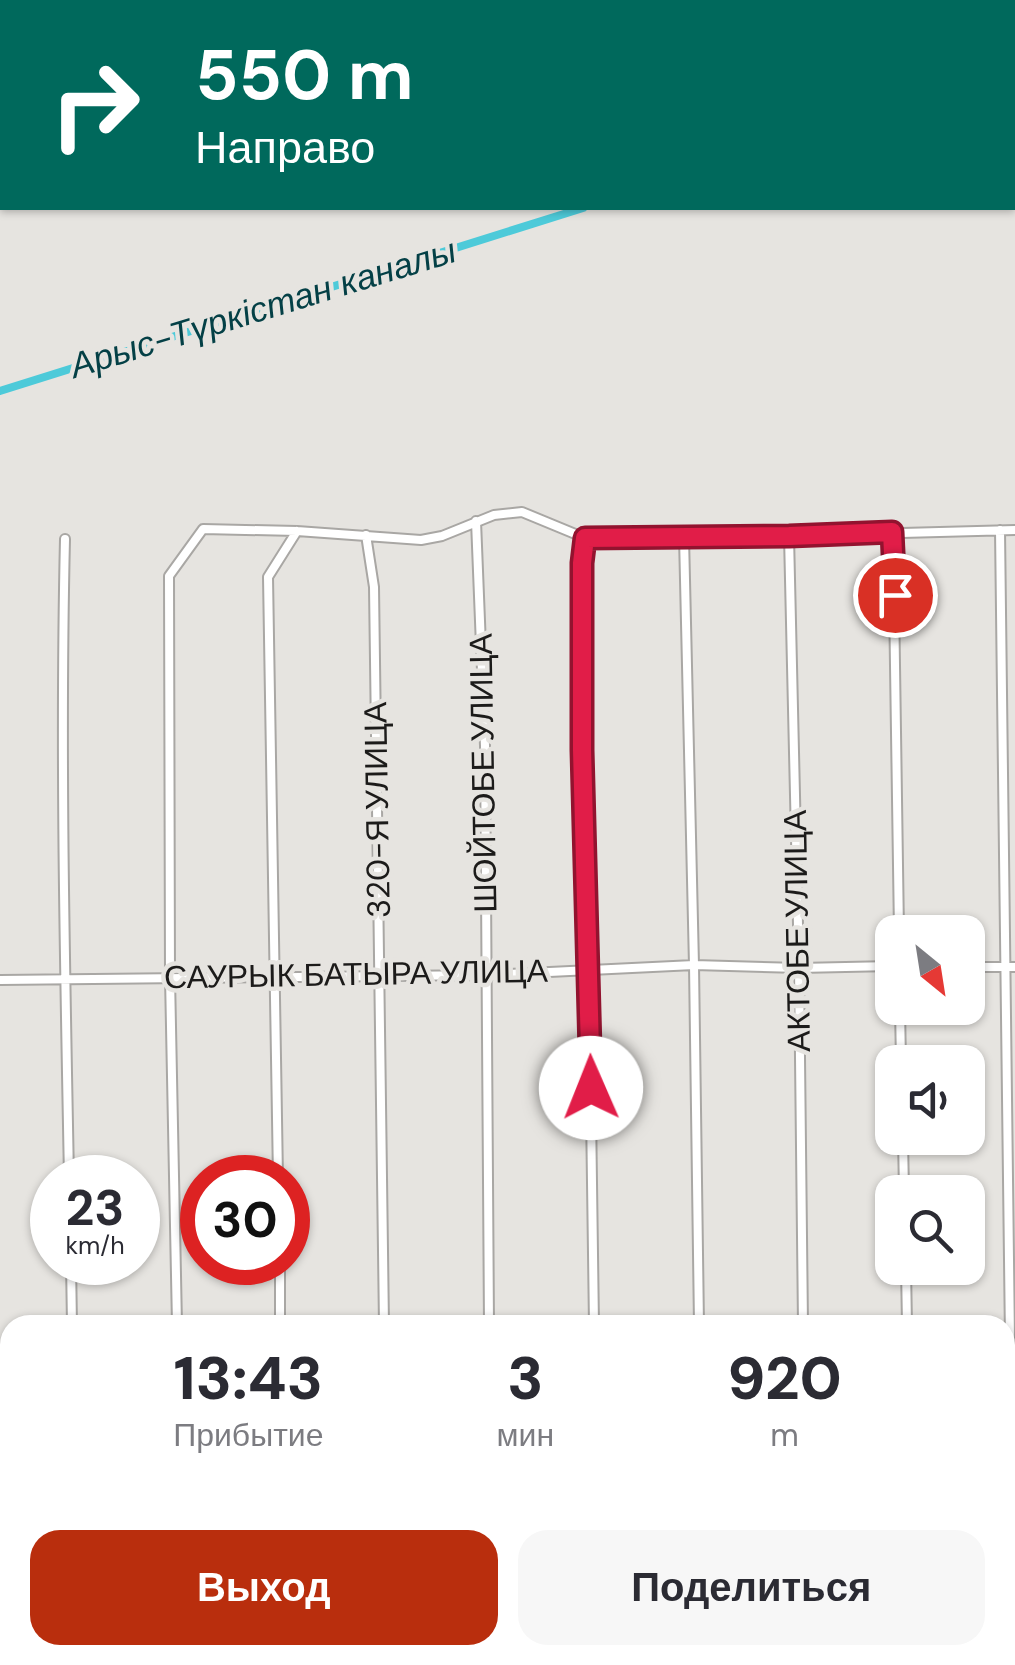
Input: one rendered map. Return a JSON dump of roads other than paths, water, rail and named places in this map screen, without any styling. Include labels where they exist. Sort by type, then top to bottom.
[{"type":"street","points":[[178,1315],[170,977],[169,576],[203,530],[296,531],[420,540],[442,536],[494,515],[522,512],[585,538],[1015,530]]},
{"type":"street","name":"ШОЙТОБЕ УЛИЦА","points":[[476,522],[485,746],[489,1315]]},
{"type":"street","points":[[1000,530],[1010,967],[1011,1315]]},
{"type":"street","points":[[278,1155],[268,577],[296,531]]},
{"type":"street","points":[[892,532],[899,915]]},
{"type":"street","name":"320-Я УЛИЦА","points":[[366,535],[374,587],[384,1315]]},
{"type":"street","points":[[771,536],[788,553]]},
{"type":"street","name":"АКТОБЕ УЛИЦА","points":[[789,536],[803,1315]]},
{"type":"street","points":[[684,537],[699,1315]]},
{"type":"street","points":[[585,538],[582,750],[594,1315]]},
{"type":"street","points":[[65,539],[69,1155]]},
{"type":"street","name":"САУРЫК БАТЫРА УЛИЦА","points":[[0,980],[379,977],[694,964],[875,966]]},
{"type":"street","points":[[71,1285],[72,1315]]},
{"type":"street","points":[[280,1285],[280,1315]]},
{"type":"street","points":[[906,1285],[907,1315]]},
{"type":"waterway","name":"Арыс-Түркістан каналы","points":[[0,391],[577,210]]}]
